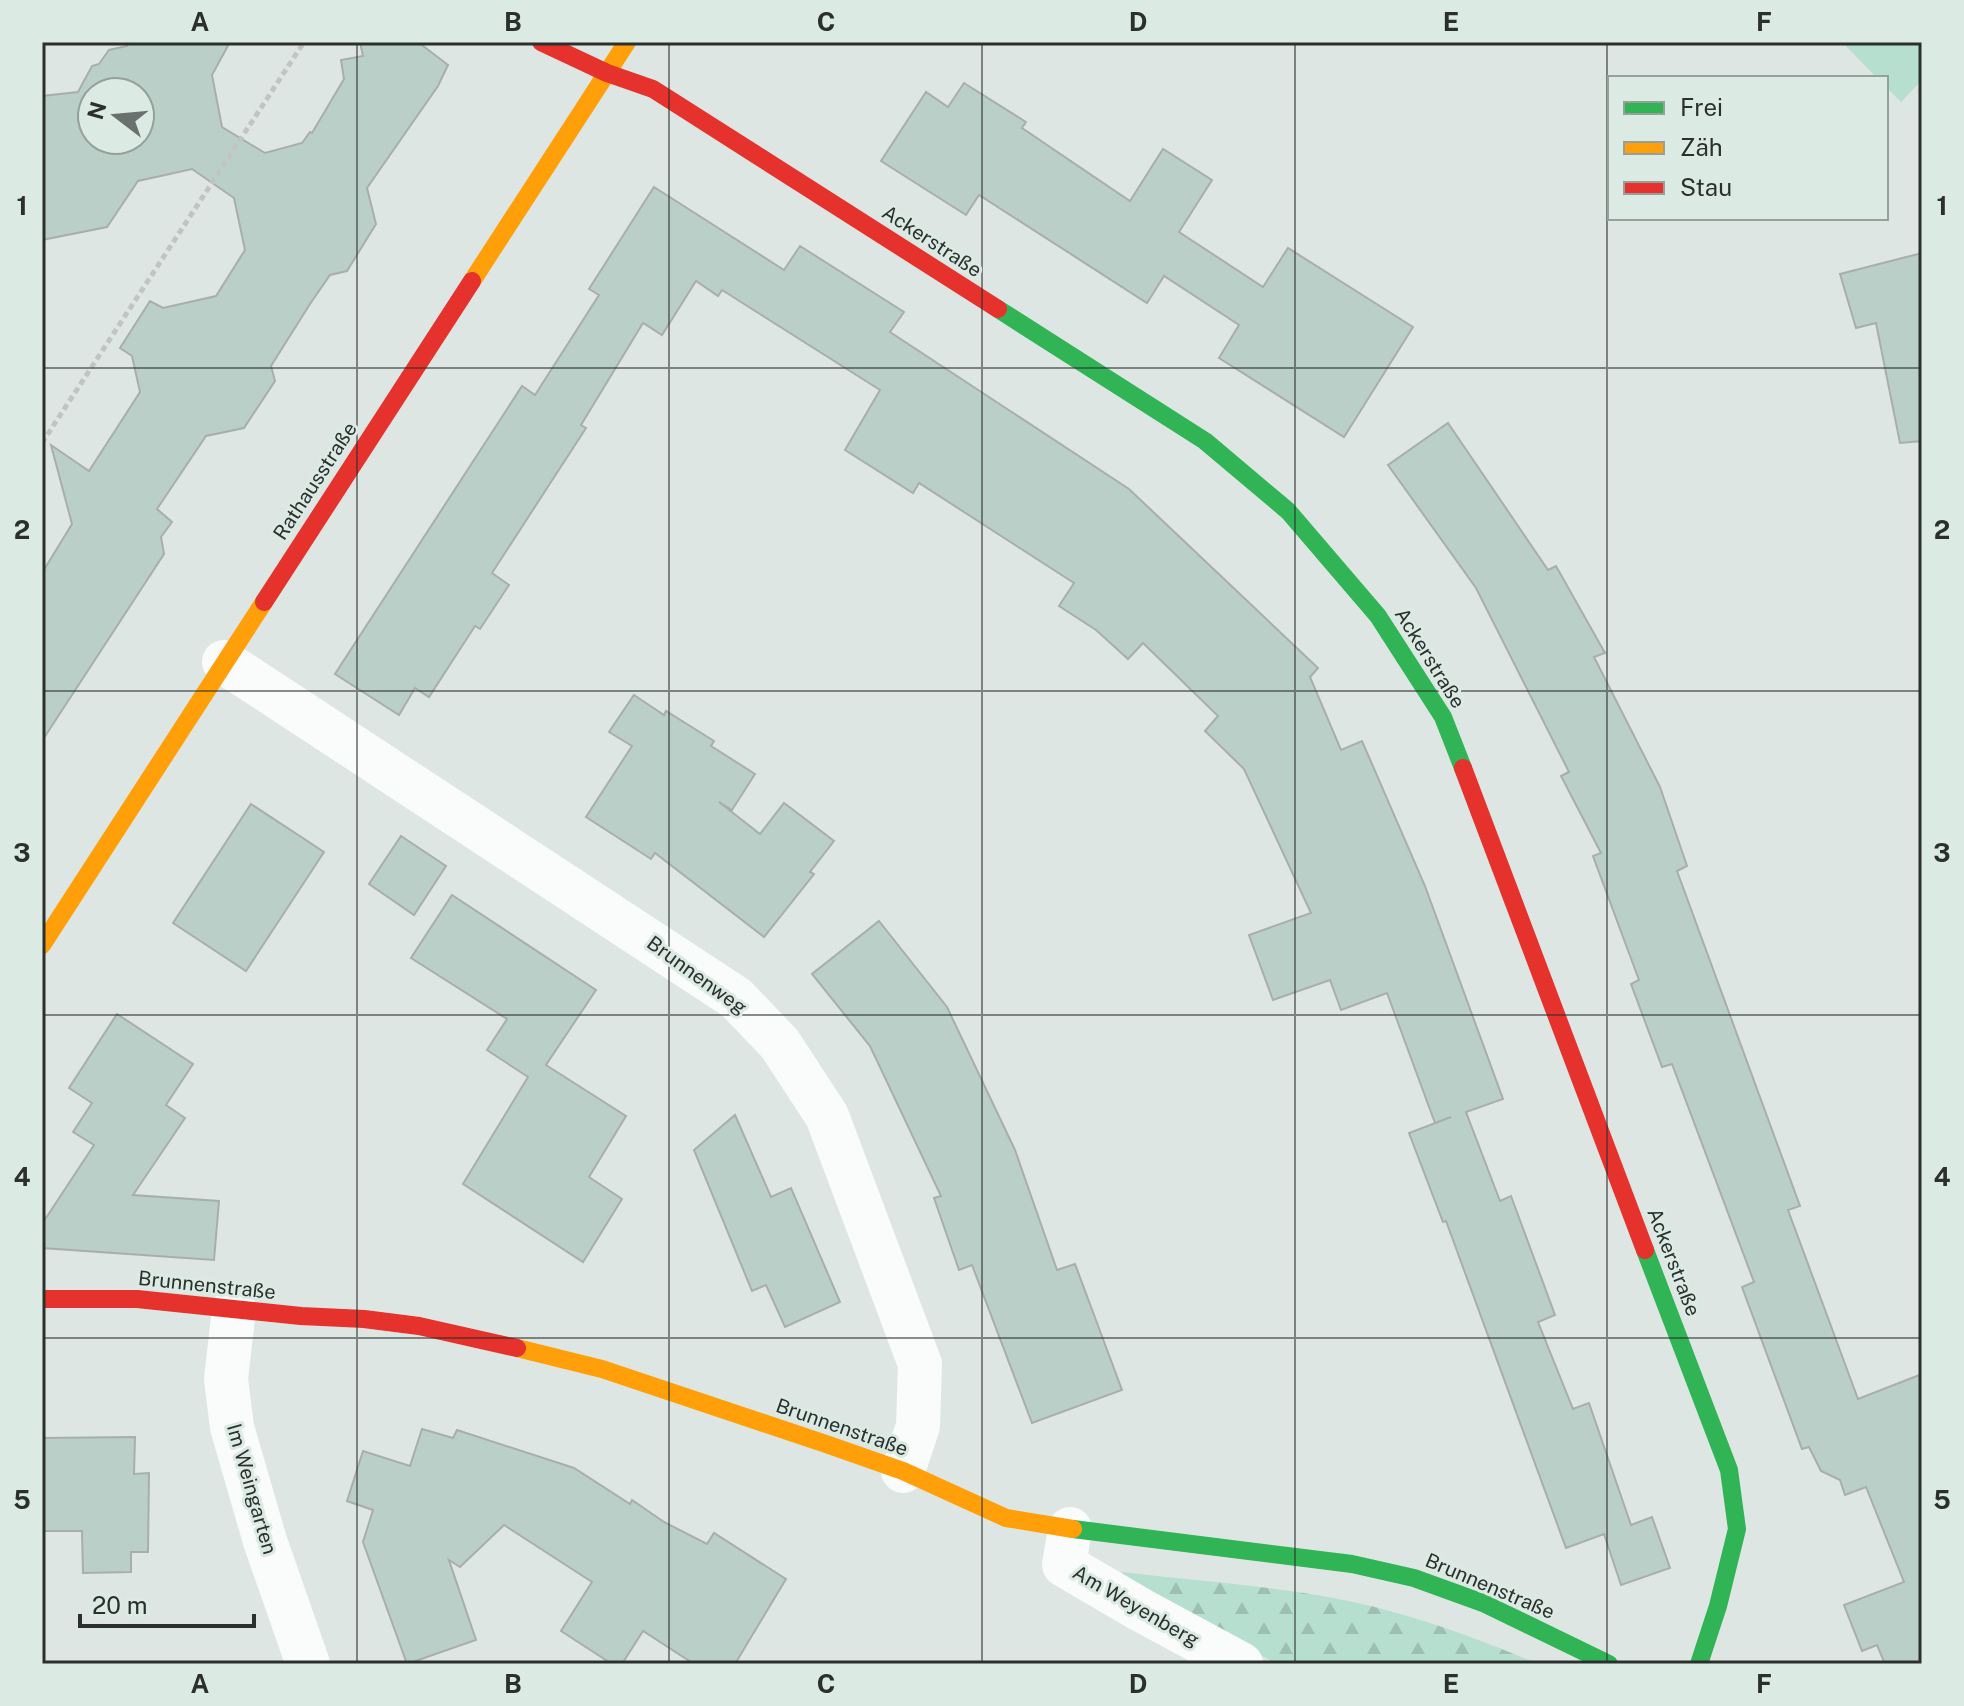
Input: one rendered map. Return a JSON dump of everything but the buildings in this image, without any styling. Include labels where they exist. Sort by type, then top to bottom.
[{"type":"street","name":"Ackerstraße","points":[[541,42],[607,73],[653,89],[1205,441],[1288,511],[1378,616],[1443,717],[1729,1470],[1737,1529],[1718,1606],[1699,1664]]},
{"type":"street","name":"Rathausstraße","points":[[42,945],[627,42]]},
{"type":"street","name":"Brunnenweg","points":[[224,662],[736,998],[780,1044],[827,1116],[920,1364],[918,1426],[903,1471]]},
{"type":"street","name":"Brunnenstraße","points":[[42,1299],[137,1299],[364,1319],[419,1326],[506,1345],[602,1369],[903,1471],[1006,1518],[1070,1529],[1352,1564],[1414,1578],[1483,1603],[1609,1664]]},
{"type":"street","name":"Im Weingarten","points":[[234,1309],[226,1379],[232,1427],[265,1541],[308,1664]]},
{"type":"street","name":"Am Weyenberg","points":[[1070,1529],[1064,1565],[1241,1664]]},
{"type":"path","points":[[42,443],[304,42]]},
{"type":"green space","points":[[1842,42],[1922,42],[1922,80],[1901,102],[1888,89],[1888,76],[1875,76]]},
{"type":"green space","points":[[1122,1572],[1277,1589],[1355,1602],[1435,1624],[1538,1664],[1277,1664],[1127,1585]]},
{"type":"traffic: fast","points":[[998,309],[1205,441],[1288,511],[1378,616],[1443,717],[1463,768]]},
{"type":"traffic: fast","points":[[1645,1250],[1729,1470],[1737,1529],[1718,1606],[1699,1664]]},
{"type":"traffic: fast","points":[[1073,1529],[1352,1564],[1414,1578],[1483,1603],[1609,1664]]},
{"type":"traffic: slow","points":[[472,281],[627,42]]},
{"type":"traffic: slow","points":[[42,945],[264,602]]},
{"type":"traffic: slow","points":[[517,1348],[602,1369],[826,1444],[903,1471],[1006,1518],[1073,1529]]},
{"type":"traffic: jam","points":[[541,42],[607,73],[653,89],[998,309]]},
{"type":"traffic: jam","points":[[264,602],[472,281]]},
{"type":"traffic: jam","points":[[1463,768],[1645,1250]]},
{"type":"traffic: jam","points":[[42,1299],[137,1299],[301,1316],[364,1319],[419,1326],[517,1348]]}]
